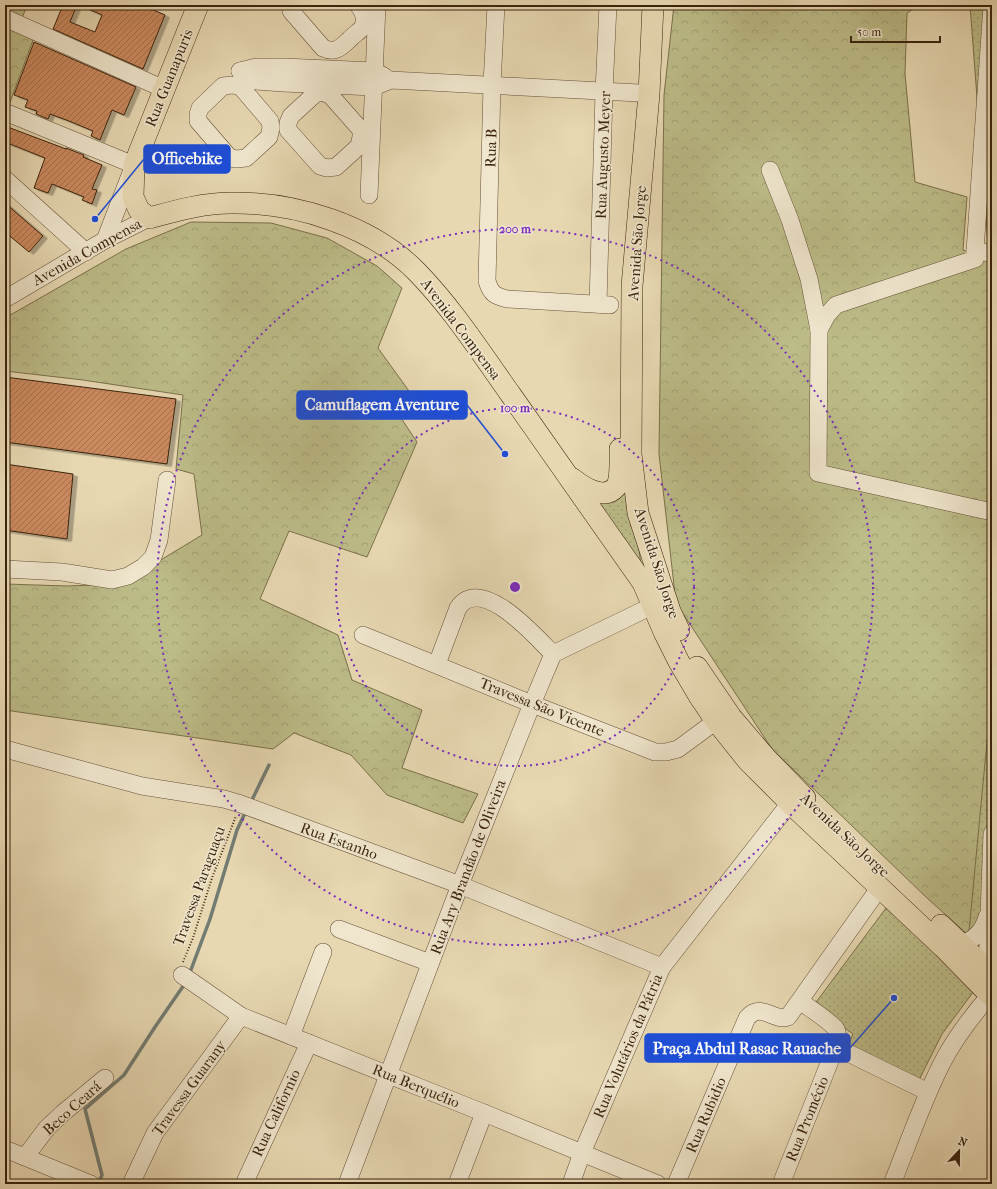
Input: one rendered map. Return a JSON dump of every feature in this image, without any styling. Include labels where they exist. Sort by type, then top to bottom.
[{"type":"main road","name":"Rua Guanapuris","points":[[134,165],[197,5]]},
{"type":"main road","name":"Avenida São Jorge","points":[[653,5],[648,102],[632,286],[631,454],[638,513],[665,597],[670,611],[698,667],[731,717],[761,752],[804,797],[990,971]]},
{"type":"main road","points":[[568,475],[586,488],[597,493],[607,493],[616,487],[619,477],[629,194],[641,74],[651,47]]},
{"type":"main road","name":"Avenida Compensa","points":[[134,165],[133,198],[139,210],[148,218],[202,206],[230,203],[263,204],[299,210],[333,220],[365,235],[391,250],[416,271],[456,318],[643,583]]},
{"type":"main road","name":"Avenida São Jorge","points":[[643,583],[652,606],[679,662],[699,696],[716,721],[748,761],[790,803],[943,947],[991,996]]},
{"type":"street","points":[[291,5],[291,11],[323,48],[329,51],[338,49],[362,28],[369,12]]},
{"type":"street","name":"Rua B","points":[[496,5],[492,85],[487,281],[490,290],[497,296],[507,299],[604,305]]},
{"type":"street","name":"Rua Augusto Meyer","points":[[604,305],[604,92],[608,5]]},
{"type":"street","points":[[819,330],[827,315],[836,305],[975,259],[984,252],[992,5]]},
{"type":"street","points":[[369,12],[374,79],[366,138],[369,195]]},
{"type":"street","points":[[5,18],[164,88]]},
{"type":"street","points":[[329,51],[325,82],[315,94],[290,116],[288,130],[320,166],[327,168],[336,167],[366,138]]},
{"type":"street","points":[[223,86],[232,84],[240,86],[270,121],[271,128],[269,137],[246,158],[237,159],[230,158],[198,121],[198,114],[200,108],[223,86],[240,71],[256,67],[325,82],[374,79],[639,93]]},
{"type":"street","points":[[325,82],[332,96],[366,138]]},
{"type":"street","points":[[5,112],[134,165]]},
{"type":"street","points":[[270,121],[288,123]]},
{"type":"street","name":"Rua Guanapuris","points":[[105,240],[134,165]]},
{"type":"street","points":[[770,170],[790,220],[809,279],[819,330],[818,473],[992,512]]},
{"type":"street","points":[[5,179],[86,252]]},
{"type":"street","name":"Avenida Compensa","points":[[5,299],[105,240],[148,218]]},
{"type":"street","points":[[809,279],[818,295],[836,305]]},
{"type":"street","points":[[5,569],[62,572],[112,580],[128,576],[143,568],[153,556],[159,540],[167,480]]},
{"type":"street","points":[[437,664],[458,608],[467,599],[481,598],[506,609],[531,631],[553,654],[652,606]]},
{"type":"street","name":"Travessa São Vicente","points":[[363,635],[655,752],[666,752],[678,749],[716,721]]},
{"type":"street","name":"Rua Ary Brandão de Oliveira","points":[[347,1184],[460,885],[553,654]]},
{"type":"street","name":"Rua Estanho","points":[[5,749],[142,786],[224,799],[241,804],[460,885],[662,967]]},
{"type":"street","name":"Rua Volutários da Pátria","points":[[571,1184],[582,1153],[662,967],[790,803]]},
{"type":"street","points":[[990,971],[988,913],[992,834]]},
{"type":"street","points":[[800,1001],[880,887]]},
{"type":"street","points":[[961,944],[975,938],[981,930],[988,913]]},
{"type":"street","points":[[339,929],[430,963]]},
{"type":"street","points":[[291,1036],[323,952]]},
{"type":"street","name":"Rua Berquélio","points":[[182,975],[241,1016],[658,1184]]},
{"type":"street","points":[[892,1184],[928,1092],[941,1065],[971,1017],[991,996]]},
{"type":"street","name":"Rua Promécio","points":[[781,1184],[838,1042],[836,1030],[832,1025],[800,1001]]},
{"type":"street","name":"Rua Rubidio","points":[[676,1184],[747,1018],[754,1012],[759,1011],[783,1019],[788,1017],[800,1001]]},
{"type":"street","name":"Travessa Guarany","points":[[132,1184],[155,1133],[241,1016]]},
{"type":"street","name":"Rua Californio","points":[[244,1184],[309,1043]]},
{"type":"street","points":[[836,1047],[928,1092]]},
{"type":"street","name":"Beco Ceará","points":[[11,1155],[47,1128],[105,1078]]},
{"type":"street","points":[[457,1184],[484,1113]]},
{"type":"street","points":[[11,1155],[85,1183]]},
{"type":"path","name":"Travessa Paraguaçu","points":[[182,975],[181,969],[193,938],[212,878],[241,804]]},
{"type":"green space","points":[[5,5],[27,5],[21,21],[35,35],[9,105],[5,105]]},
{"type":"green space","points":[[674,5],[919,5],[907,13],[905,74],[915,182],[967,197],[963,250],[992,259],[992,873],[987,952],[927,898],[772,749],[676,603],[659,454],[664,95]]},
{"type":"green space","points":[[970,5],[992,5],[992,296]]},
{"type":"green space","points":[[191,222],[271,223],[327,238],[377,266],[402,288],[378,348],[414,398],[401,418],[417,442],[367,557],[289,531],[260,599],[338,635],[352,680],[422,710],[402,768],[478,794],[463,823],[387,795],[351,755],[294,733],[273,749],[5,710],[5,584],[67,586],[121,584],[202,535],[194,474],[176,469],[183,395],[83,380],[5,371],[5,318],[126,249]]},
{"type":"green space","points":[[625,445],[642,572],[588,494],[605,498]]},
{"type":"green space","points":[[992,689],[992,954],[968,942]]},
{"type":"green space","points":[[889,904],[974,991],[942,1034],[917,1084],[845,1053],[853,1034],[814,1005]]},
{"type":"building","points":[[63,5],[77,5],[70,22],[95,32],[102,15],[79,5],[139,5],[165,15],[143,69],[53,29]]},
{"type":"building","points":[[34,42],[136,87],[124,115],[112,110],[100,140],[91,136],[93,131],[69,121],[50,114],[48,119],[36,114],[37,111],[25,107],[28,100],[14,95]]},
{"type":"building","points":[[5,126],[84,155],[83,157],[102,165],[92,189],[97,190],[92,204],[82,200],[84,197],[52,184],[48,193],[34,188],[45,158],[5,142]]},
{"type":"building","points":[[5,203],[43,236],[29,252],[5,232]]},
{"type":"building","points":[[5,377],[176,399],[167,464],[5,442]]},
{"type":"building","points":[[5,464],[73,474],[67,539],[5,530]]},
{"type":"waterway","points":[[251,802],[269,765]]},
{"type":"waterway","points":[[189,975],[210,919],[237,830],[246,811]]},
{"type":"waterway","points":[[98,1184],[102,1175],[85,1109],[124,1075],[186,982]]},
{"type":"place","name":"Officebike","points":[[95,219]]},
{"type":"place","name":"Camuflagem Aventure","points":[[505,454]]},
{"type":"place","name":"Praça Abdul Rasac Rauache","points":[[894,998]]}]
